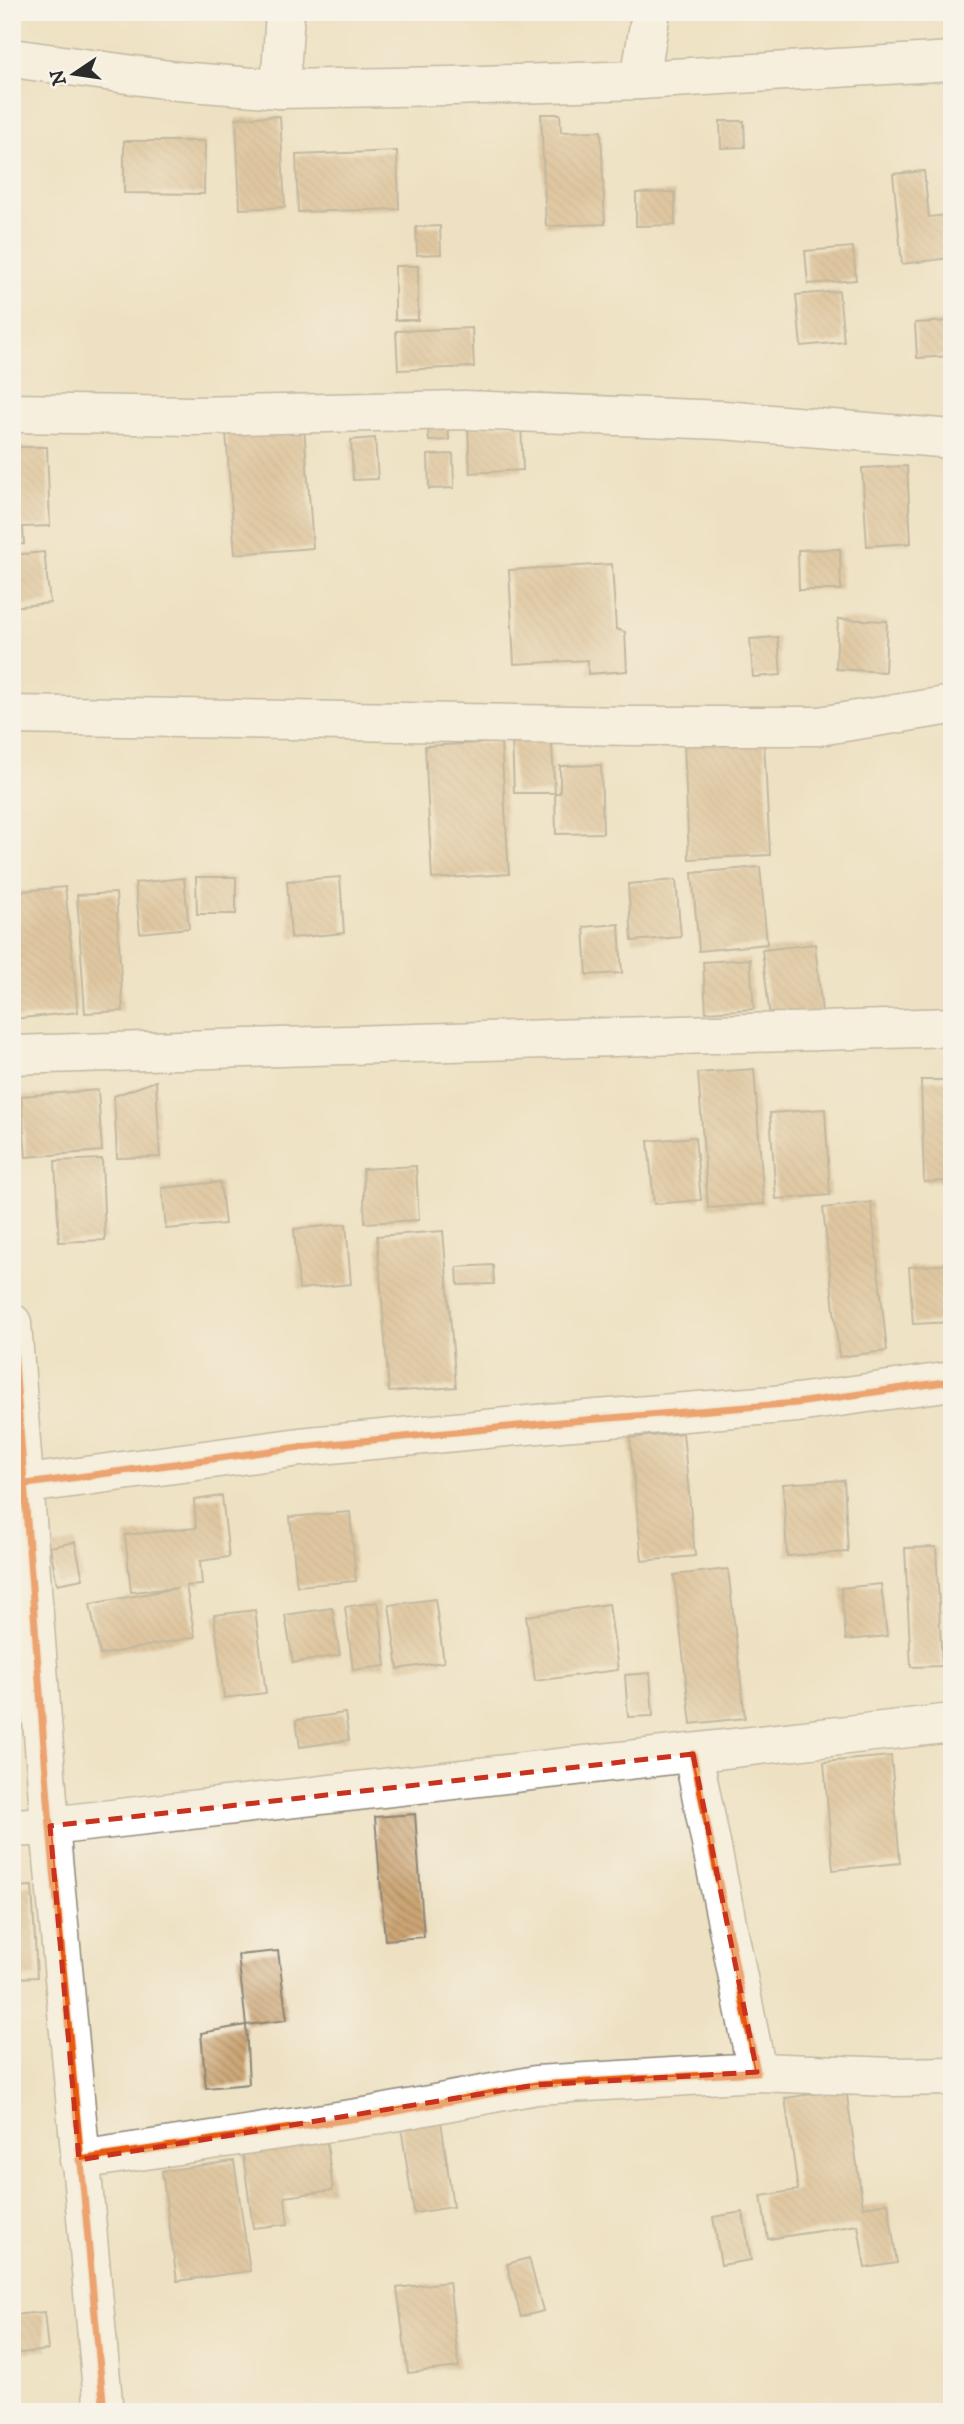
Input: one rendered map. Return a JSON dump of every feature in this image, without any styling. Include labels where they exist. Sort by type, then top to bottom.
[{"type":"street","points":[[280,89],[285,12]]},
{"type":"street","points":[[640,79],[651,12]]},
{"type":"street","points":[[12,58],[177,81],[280,89],[640,79],[952,61]]},
{"type":"street","points":[[12,413],[192,416],[464,410],[723,419],[952,439]]},
{"type":"street","points":[[12,716],[593,726],[819,726],[952,705]]},
{"type":"street","points":[[12,1055],[952,1027]]},
{"type":"street","points":[[12,1324],[19,1485],[104,2412]]},
{"type":"street","points":[[19,1485],[300,1447],[797,1403],[952,1381]]},
{"type":"street","points":[[12,1828],[50,1826],[952,1723]]},
{"type":"street","points":[[693,1754],[757,2072]]},
{"type":"street","points":[[79,2160],[371,2116],[536,2085],[757,2072],[882,2077],[952,2076]]},
{"type":"highlighted area","points":[[693,1754],[757,2072],[536,2085],[79,2160],[50,1826]]},
{"type":"building","points":[[541,114],[560,114],[561,132],[601,131],[605,224],[546,226]]},
{"type":"building","points":[[280,116],[285,207],[240,209],[236,118]]},
{"type":"building","points":[[720,121],[744,121],[745,147],[721,148]]},
{"type":"building","points":[[124,141],[205,141],[204,194],[124,193]]},
{"type":"building","points":[[397,151],[399,209],[298,212],[296,155]]},
{"type":"building","points":[[924,171],[929,217],[946,215],[951,258],[902,264],[893,174]]},
{"type":"building","points":[[675,192],[675,225],[636,226],[636,193]]},
{"type":"building","points":[[440,226],[441,254],[417,255],[416,227]]},
{"type":"building","points":[[853,247],[856,280],[808,284],[805,251]]},
{"type":"building","points":[[395,266],[418,266],[418,320],[395,320]]},
{"type":"building","points":[[839,291],[844,342],[801,346],[796,295]]},
{"type":"building","points":[[952,321],[952,356],[917,358],[915,323]]},
{"type":"building","points":[[472,328],[474,367],[398,370],[396,331]]},
{"type":"building","points":[[448,417],[449,440],[429,441],[427,418]]},
{"type":"building","points":[[521,424],[523,470],[470,473],[468,427]]},
{"type":"building","points":[[304,426],[313,548],[235,554],[226,432]]},
{"type":"building","points":[[375,438],[378,479],[353,480],[351,440]]},
{"type":"building","points":[[12,447],[47,447],[50,526],[23,527],[24,544],[12,545]]},
{"type":"building","points":[[453,454],[454,488],[429,489],[428,455]]},
{"type":"building","points":[[907,466],[911,543],[867,546],[862,468]]},
{"type":"building","points":[[840,549],[841,590],[799,590],[798,550]]},
{"type":"building","points":[[44,552],[50,603],[12,607],[12,555]]},
{"type":"building","points":[[612,564],[616,629],[625,632],[627,671],[588,674],[588,660],[514,664],[509,570]]},
{"type":"building","points":[[838,619],[887,621],[885,672],[836,669]]},
{"type":"building","points":[[778,637],[781,675],[753,677],[750,639]]},
{"type":"building","points":[[551,733],[555,793],[514,793],[512,735]]},
{"type":"building","points":[[764,741],[770,855],[689,859],[684,744]]},
{"type":"building","points":[[501,742],[509,874],[432,879],[425,746]]},
{"type":"building","points":[[601,765],[603,833],[556,834],[555,793],[560,793],[560,766]]},
{"type":"building","points":[[760,867],[767,944],[699,951],[692,873]]},
{"type":"building","points":[[196,877],[236,877],[236,914],[197,914]]},
{"type":"building","points":[[340,877],[344,933],[291,938],[287,881]]},
{"type":"building","points":[[184,878],[189,928],[140,933],[135,883]]},
{"type":"building","points":[[676,880],[681,937],[632,941],[628,884]]},
{"type":"building","points":[[65,887],[78,1012],[14,1019],[12,892]]},
{"type":"building","points":[[116,893],[123,1011],[85,1013],[77,895]]},
{"type":"building","points":[[619,924],[622,973],[587,975],[584,927]]},
{"type":"building","points":[[815,944],[822,1012],[770,1018],[762,950]]},
{"type":"building","points":[[750,959],[754,1009],[706,1012],[703,962]]},
{"type":"building","points":[[754,1069],[764,1204],[708,1208],[698,1073]]},
{"type":"building","points":[[921,1080],[952,1080],[952,1181],[924,1182]]},
{"type":"building","points":[[156,1081],[160,1157],[117,1158],[114,1096]]},
{"type":"building","points":[[98,1090],[102,1151],[26,1157],[21,1096]]},
{"type":"building","points":[[825,1109],[830,1195],[776,1199],[770,1113]]},
{"type":"building","points":[[695,1137],[701,1200],[654,1204],[648,1141]]},
{"type":"building","points":[[102,1159],[105,1240],[59,1242],[55,1161]]},
{"type":"building","points":[[416,1166],[419,1220],[365,1223],[363,1169]]},
{"type":"building","points":[[220,1182],[225,1224],[166,1229],[162,1188]]},
{"type":"building","points":[[871,1202],[887,1351],[839,1357],[823,1208]]},
{"type":"building","points":[[346,1224],[351,1284],[299,1289],[294,1229]]},
{"type":"building","points":[[443,1231],[456,1387],[389,1392],[377,1236]]},
{"type":"building","points":[[952,1264],[952,1322],[913,1324],[909,1267]]},
{"type":"building","points":[[493,1265],[494,1284],[458,1285],[457,1267]]},
{"type":"building","points":[[683,1433],[695,1556],[642,1561],[630,1438]]},
{"type":"building","points":[[844,1480],[848,1552],[787,1556],[783,1484]]},
{"type":"building","points":[[222,1496],[229,1557],[200,1561],[202,1585],[186,1586],[195,1637],[100,1655],[90,1604],[178,1588],[131,1592],[125,1535],[196,1528],[194,1500]]},
{"type":"building","points":[[350,1512],[356,1581],[297,1586],[290,1517]]},
{"type":"building","points":[[75,1542],[83,1579],[57,1584],[50,1547]]},
{"type":"building","points":[[936,1547],[942,1666],[911,1667],[905,1548]]},
{"type":"building","points":[[728,1569],[745,1718],[691,1724],[674,1575]]},
{"type":"building","points":[[881,1584],[887,1636],[846,1640],[841,1588]]},
{"type":"building","points":[[435,1599],[444,1662],[398,1669],[389,1605]]},
{"type":"building","points":[[378,1602],[386,1666],[353,1670],[345,1607]]},
{"type":"building","points":[[609,1604],[618,1670],[535,1681],[526,1616]]},
{"type":"building","points":[[332,1608],[340,1655],[293,1663],[285,1615]]},
{"type":"building","points":[[255,1610],[266,1693],[224,1698],[214,1615]]},
{"type":"building","points":[[650,1673],[653,1716],[628,1717],[625,1675]]},
{"type":"building","points":[[345,1713],[349,1740],[300,1747],[296,1720]]},
{"type":"building","points":[[891,1756],[900,1863],[833,1870],[824,1762]]},
{"type":"building","points":[[415,1814],[424,1937],[385,1940],[375,1817]]},
{"type":"building","points":[[32,1886],[37,1977],[14,1978],[12,1887]]},
{"type":"building","points":[[278,1951],[287,2020],[246,2025],[238,1955]]},
{"type":"building","points":[[246,2025],[249,2084],[206,2088],[201,2033]]},
{"type":"building","points":[[846,2089],[863,2207],[888,2203],[897,2263],[865,2268],[858,2225],[768,2239],[761,2196],[798,2190],[785,2098]]},
{"type":"building","points":[[440,2114],[453,2207],[414,2213],[400,2120]]},
{"type":"building","points":[[326,2136],[333,2190],[285,2197],[288,2224],[253,2228],[242,2148]]},
{"type":"building","points":[[234,2161],[250,2271],[177,2281],[162,2171]]},
{"type":"building","points":[[743,2212],[751,2260],[721,2265],[713,2217]]},
{"type":"building","points":[[529,2258],[543,2311],[521,2317],[507,2264]]},
{"type":"building","points":[[449,2282],[459,2367],[408,2373],[397,2288]]},
{"type":"building","points":[[44,2312],[48,2350],[12,2354],[12,2315]]},
{"type":"cycle path","points":[[12,1323],[50,1826],[104,2412]]},
{"type":"cycle path","points":[[12,1486],[300,1447],[797,1403],[952,1381]]},
{"type":"cycle path","points":[[79,2160],[371,2116],[536,2085],[757,2072],[693,1754]]}]
